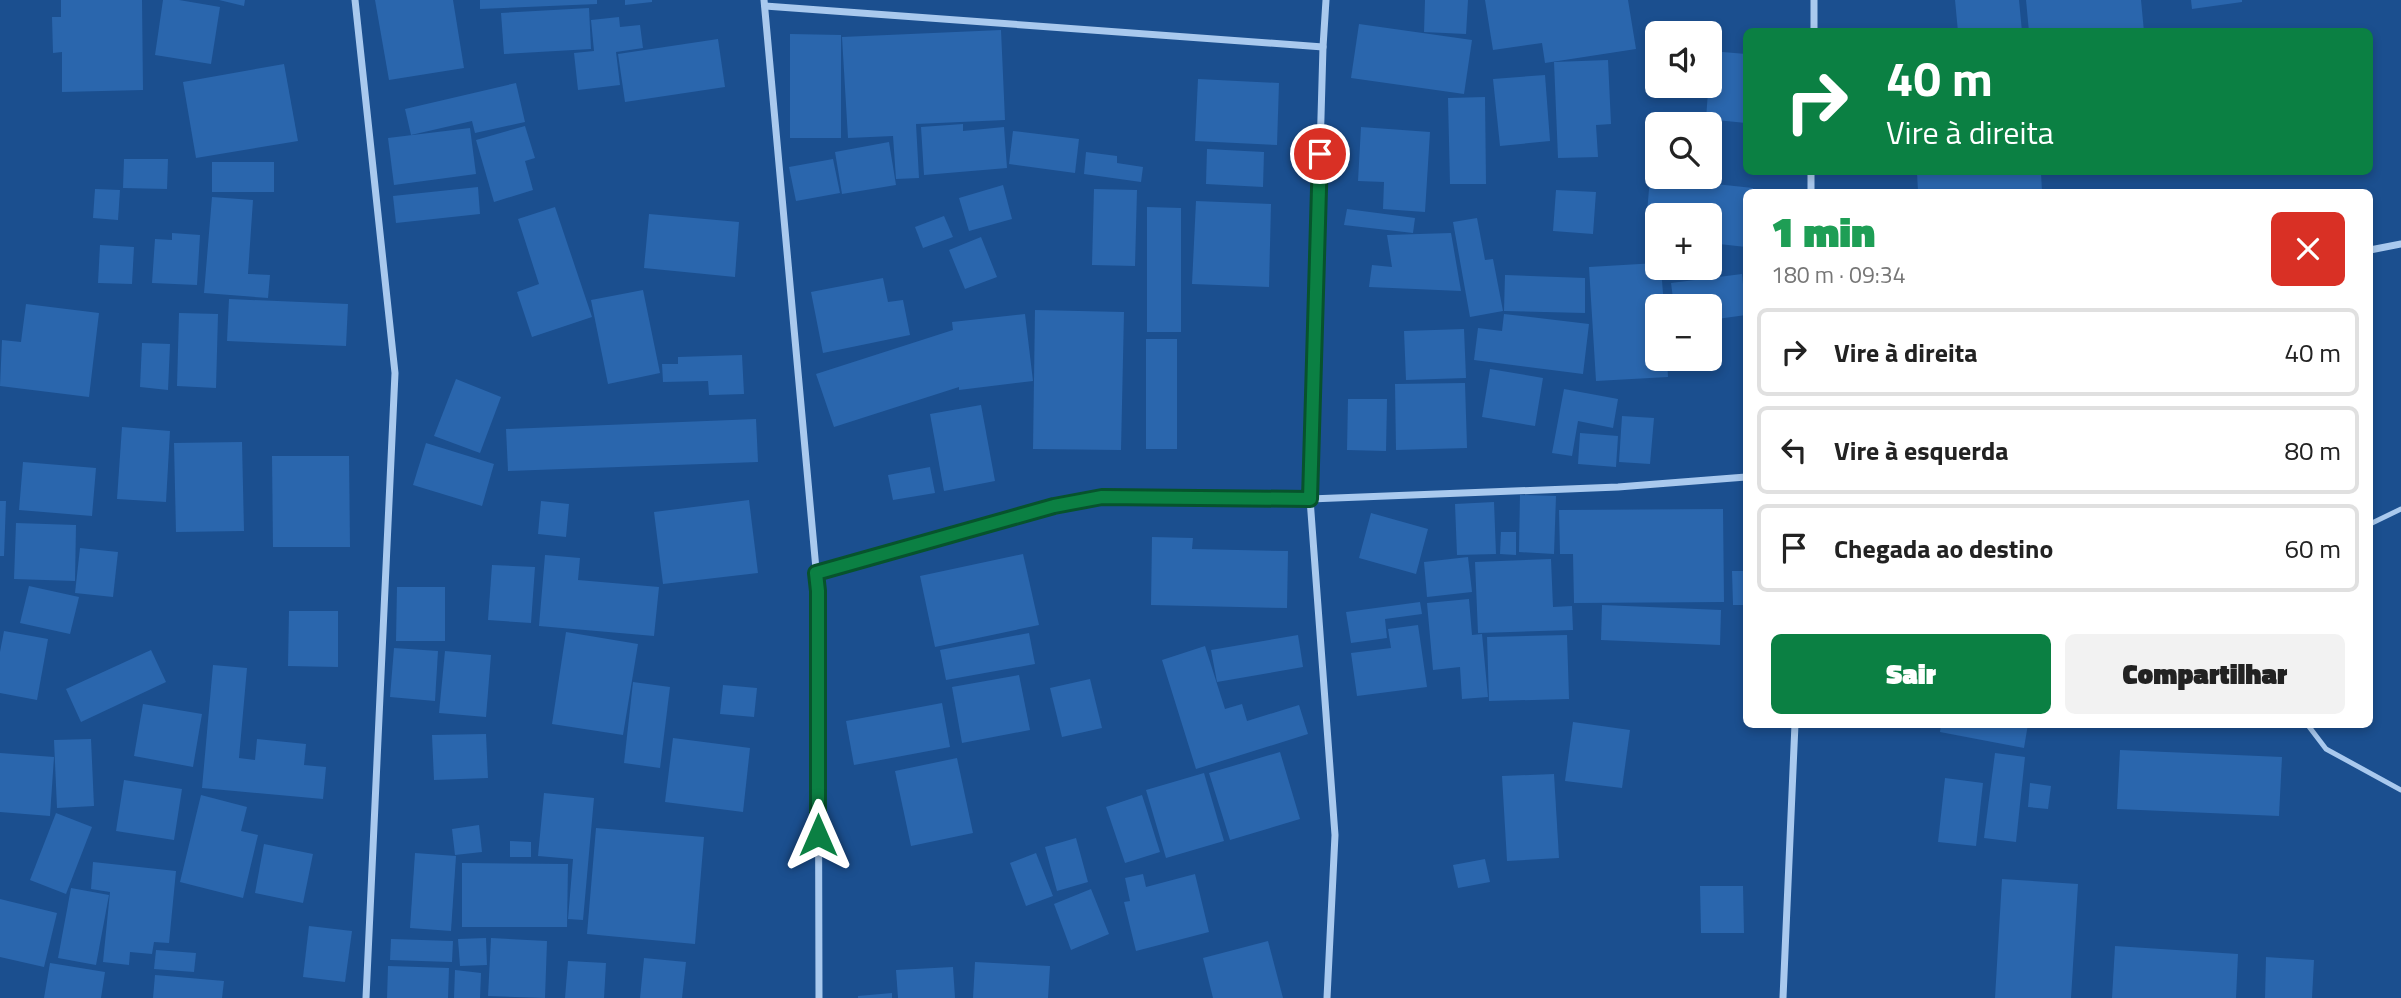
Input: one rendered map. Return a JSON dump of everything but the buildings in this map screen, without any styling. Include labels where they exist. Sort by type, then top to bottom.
[{"type":"street","points":[[355,0],[395,373],[366,998]]},
{"type":"street","points":[[1326,0],[1310,499],[1335,835],[1327,998]]},
{"type":"street","points":[[1814,0],[1814,28]]},
{"type":"street","points":[[819,998],[818,605],[765,3],[1323,47]]},
{"type":"street","points":[[2373,249],[2401,244]]},
{"type":"street","points":[[816,573],[1054,506],[1102,497],[1310,499],[1618,487],[1743,477]]},
{"type":"street","points":[[1783,998],[1795,728]]},
{"type":"lane","points":[[2373,523],[2401,509]]},
{"type":"lane","points":[[2310,728],[2326,748],[2401,790]]},
{"type":"route","points":[[818,835],[816,573],[1054,506],[1102,497],[1310,499],[1320,154]]}]
